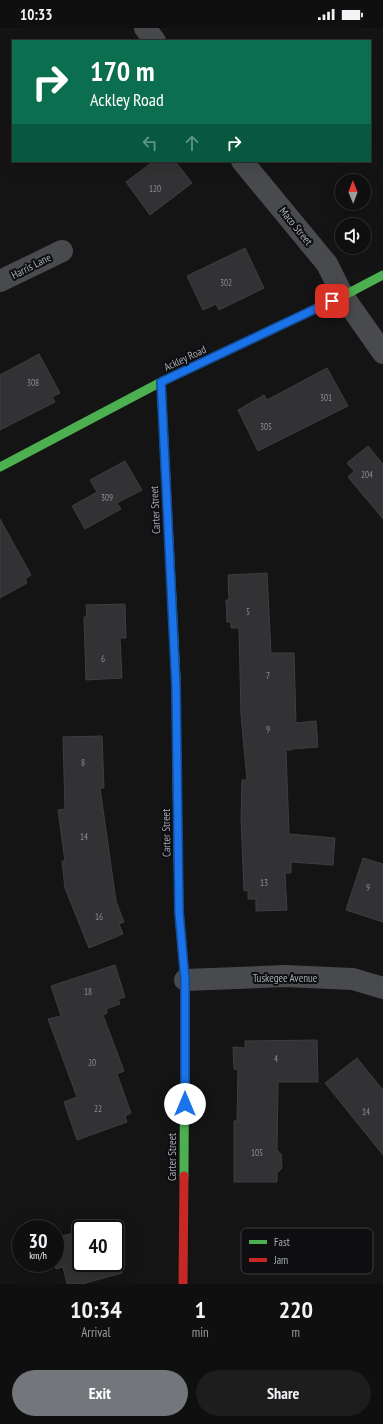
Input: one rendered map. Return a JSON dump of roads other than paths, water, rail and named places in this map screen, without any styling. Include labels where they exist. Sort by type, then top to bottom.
[{"type":"street","points":[[145,28],[154,40]]},
{"type":"street","name":"Maco Street","points":[[243,162],[327,264],[342,296],[383,353]]},
{"type":"street","name":"Harris Lane","points":[[0,281],[62,250]]},
{"type":"street","name":"Ackley Road","points":[[0,467],[161,382],[383,275]]},
{"type":"street","name":"Carter Street","points":[[161,382],[176,687],[179,912],[185,980],[183,1284]]},
{"type":"street","name":"Tuskegee Avenue","points":[[185,980],[285,976],[353,979],[383,988]]}]
